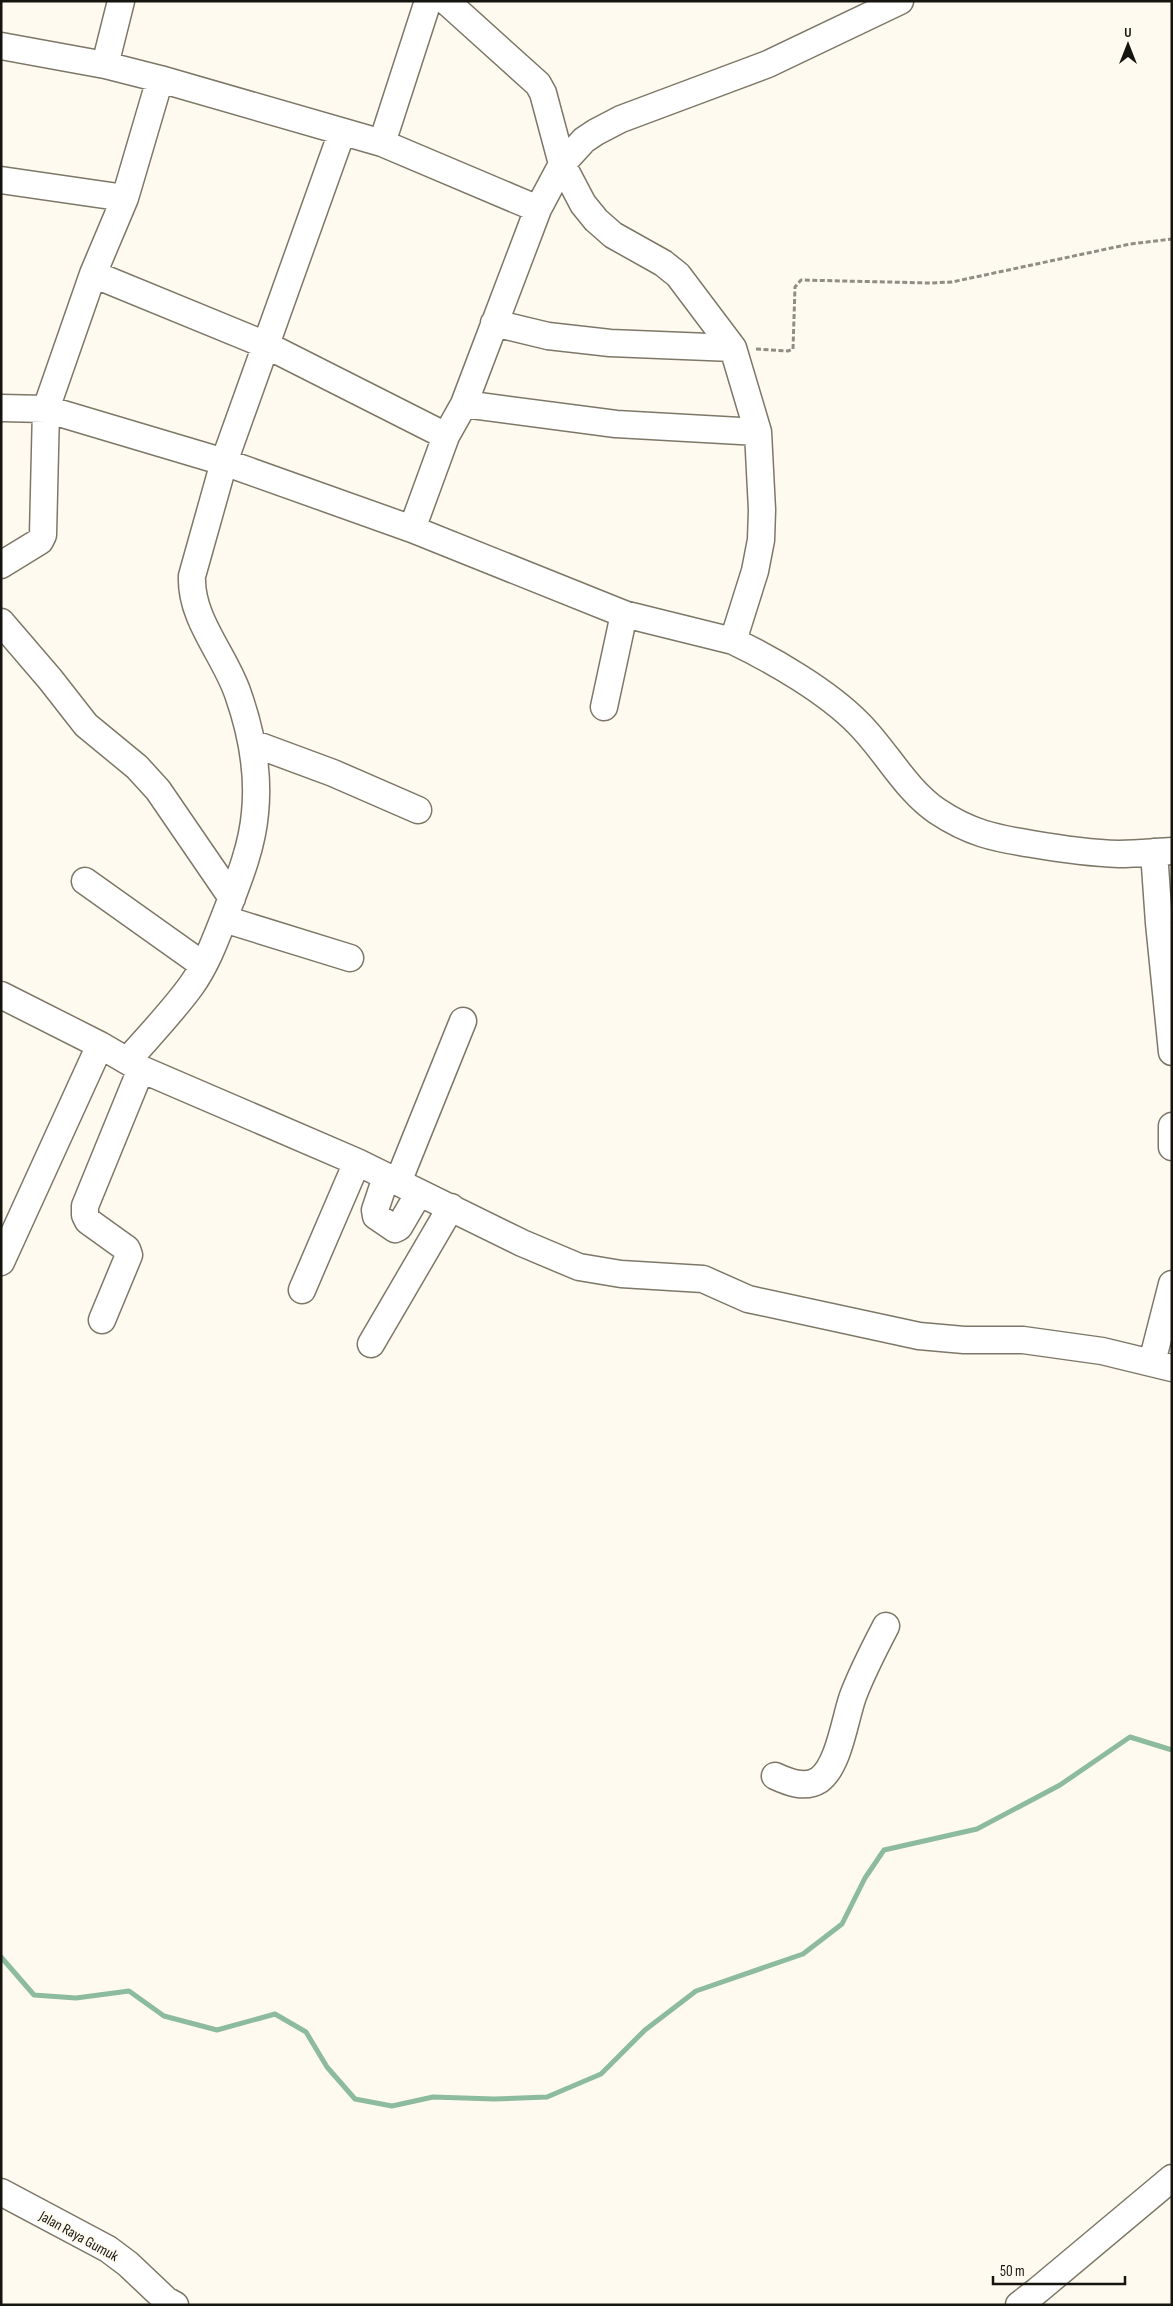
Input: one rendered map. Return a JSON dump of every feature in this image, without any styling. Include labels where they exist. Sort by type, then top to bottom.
[{"type":"street","points":[[105,65],[121,1]]},
{"type":"street","points":[[382,143],[428,1]]},
{"type":"street","points":[[446,1],[538,84],[543,93],[562,164],[583,204],[596,220],[613,235],[663,263],[678,275],[733,348],[758,432],[762,510],[761,540],[755,571],[733,641]]},
{"type":"street","points":[[412,529],[446,436],[464,404],[538,209],[562,164],[584,140],[621,119],[768,64],[900,1]]},
{"type":"street","points":[[1,46],[105,65],[160,79],[382,143],[538,209]]},
{"type":"street","points":[[1,564],[37,543],[43,534],[46,409],[93,274],[125,198],[160,79]]},
{"type":"street","points":[[102,1320],[129,1255],[127,1249],[88,1221],[85,1215],[85,1206],[134,1065],[204,965],[244,864],[256,812],[252,743],[238,691],[200,617],[191,587],[194,567],[224,462],[342,132]]},
{"type":"street","points":[[1,180],[125,198]]},
{"type":"street","points":[[93,274],[266,345],[446,436]]},
{"type":"street","points":[[494,323],[548,336],[610,343],[733,348]]},
{"type":"street","points":[[464,404],[616,424],[758,432]]},
{"type":"street","points":[[1,408],[46,409],[224,462],[412,529],[624,614],[733,641],[757,652],[838,706],[859,724],[917,794],[936,810],[959,824],[987,836],[1076,851],[1121,854],[1163,852],[1158,923],[1172,1052]]},
{"type":"street","points":[[604,706],[624,614]]},
{"type":"street","points":[[1,622],[50,679],[86,726],[137,767],[158,790],[214,874],[228,908],[350,958]]},
{"type":"street","points":[[252,743],[333,773],[418,810]]},
{"type":"street","points":[[85,880],[204,965]]},
{"type":"street","points":[[1,995],[134,1065],[357,1162],[451,1207],[522,1244],[593,1271],[703,1279],[748,1299],[808,1311],[852,1324],[919,1336],[964,1340],[1023,1340],[1102,1351],[1162,1365],[1172,1284]]},
{"type":"street","points":[[401,1184],[462,1021]]},
{"type":"street","points":[[1,1262],[100,1046]]},
{"type":"street","points":[[1172,1126],[1172,1147]]},
{"type":"street","points":[[302,1290],[357,1162]]},
{"type":"street","points":[[371,1344],[451,1207]]},
{"type":"street","points":[[775,1776],[792,1784],[802,1784],[817,1781],[826,1773],[833,1760],[853,1697],[883,1631]]},
{"type":"street","points":[[1019,2305],[1172,2178]]},
{"type":"street","name":"Jalan Raya Gumuk","points":[[1,2192],[108,2249],[128,2264],[166,2300],[175,2305]]},
{"type":"path","points":[[733,348],[788,352],[793,350],[795,287],[800,280],[930,284],[952,282],[1130,244],[1172,239]]},
{"type":"waterway","points":[[1,1957],[34,1995],[76,1998],[129,1991],[164,2016],[217,2030],[275,2014],[306,2032],[327,2067],[355,2099],[392,2106],[433,2097],[494,2099],[547,2097],[601,2074],[645,2030],[696,1991],[803,1954],[842,1924],[865,1878],[884,1850],[977,1829],[1060,1785],[1130,1737],[1172,1750]]}]
